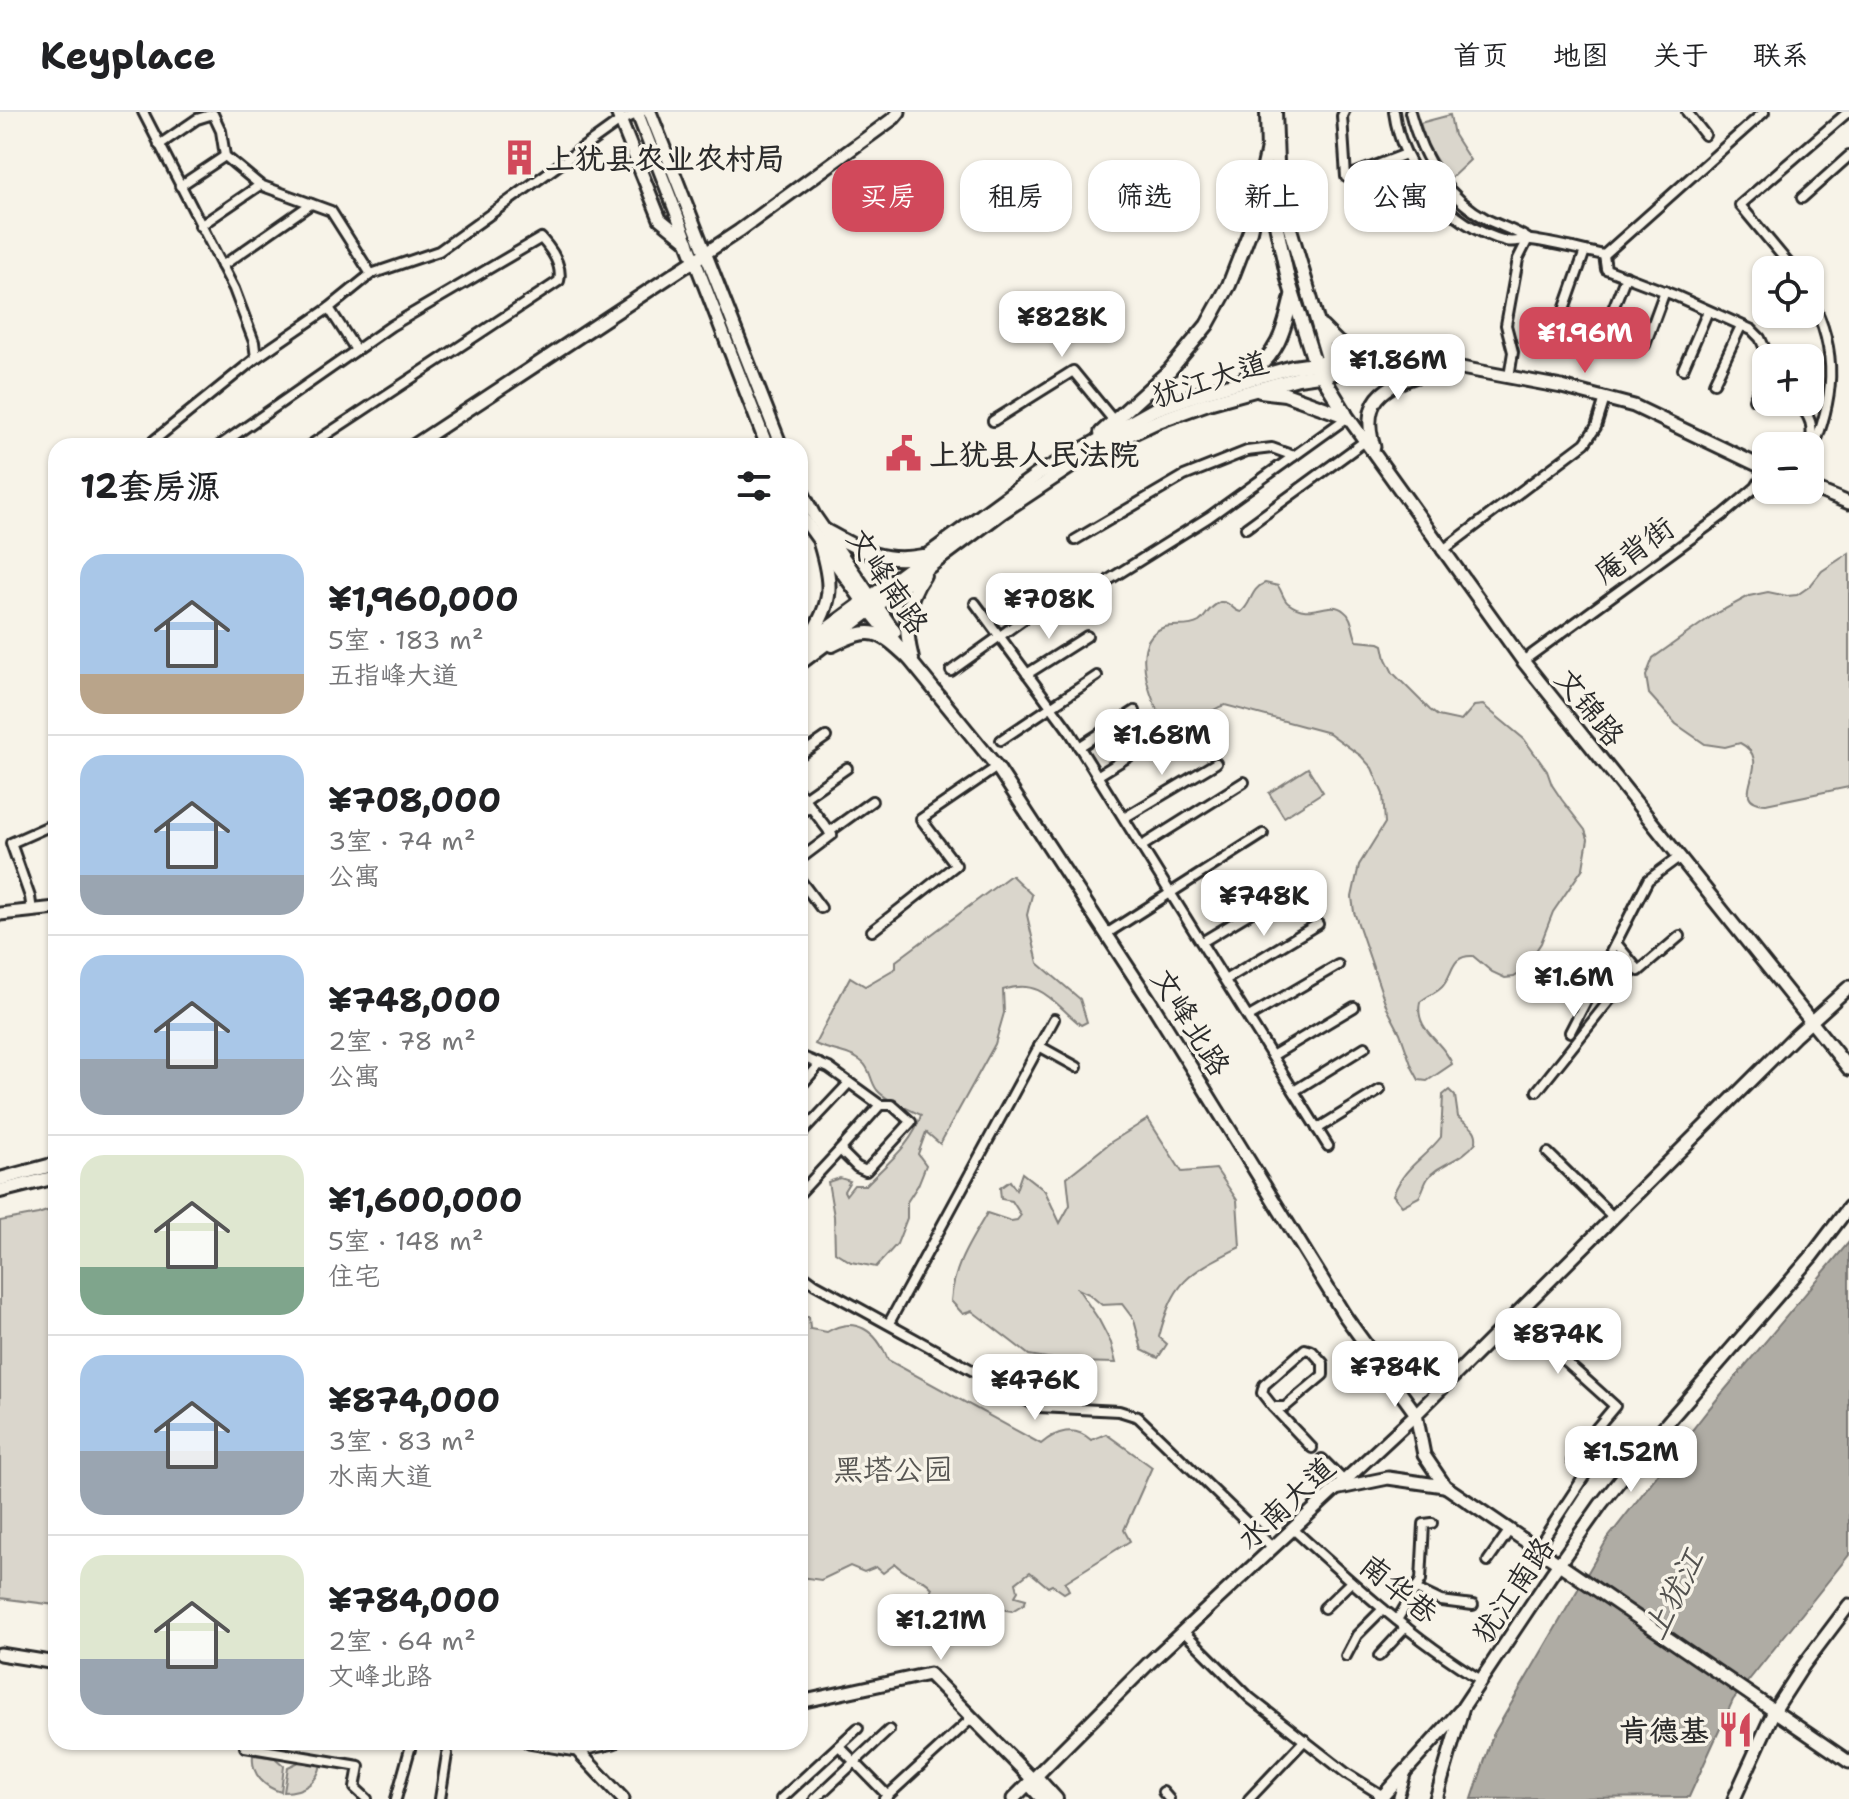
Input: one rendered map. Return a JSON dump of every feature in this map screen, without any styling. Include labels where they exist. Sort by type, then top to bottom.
[{"type":"main road","points":[[1267,112],[1269,192],[1293,292],[1324,369],[1347,415]]},
{"type":"main road","points":[[1275,112],[1278,188],[1317,321],[1324,369]]},
{"type":"main road","points":[[1089,444],[1169,371],[1207,325],[1229,285],[1250,231],[1268,148]]},
{"type":"main road","points":[[1239,382],[1268,360],[1278,344],[1293,292]]},
{"type":"main road","points":[[1317,321],[1338,343],[1382,366]]},
{"type":"main road","name":"犹江大道","points":[[808,650],[1038,474],[1153,410],[1239,382],[1324,369],[1382,366]]},
{"type":"main road","name":"犹江大道","points":[[929,560],[1094,451],[1158,421],[1324,369]]},
{"type":"main road","points":[[1253,390],[1285,394],[1347,415]]},
{"type":"main road","points":[[808,645],[825,615],[829,599],[823,537],[866,554],[929,560],[914,589],[907,618],[906,632],[912,660]]},
{"type":"main road","points":[[808,652],[873,632],[885,635],[912,660]]},
{"type":"main road","points":[[0,1179],[48,1166]]},
{"type":"main road","points":[[0,1191],[48,1179]]},
{"type":"main road","points":[[1033,1780],[1043,1799]]},
{"type":"main road","points":[[1033,1780],[1056,1799]]},
{"type":"street","points":[[143,112],[234,289],[254,342],[256,358]]},
{"type":"street","points":[[641,112],[778,438]]},
{"type":"street","points":[[159,438],[256,358],[329,308],[371,274],[439,251],[618,116],[641,112]]},
{"type":"street","points":[[641,112],[690,243]]},
{"type":"street","points":[[425,438],[739,231],[899,112]]},
{"type":"street","points":[[1344,112],[1346,177],[1422,152]]},
{"type":"street","points":[[1687,112],[1705,135]]},
{"type":"street","points":[[1604,255],[1764,112]]},
{"type":"street","points":[[1782,256],[1740,205],[1848,112]]},
{"type":"street","points":[[159,145],[197,119],[213,113],[221,131],[225,156],[260,185],[331,211],[371,274]]},
{"type":"street","points":[[1528,239],[1461,202],[1442,182],[1422,152],[1410,115],[1395,116],[1407,157],[1425,185],[1439,200],[1487,233],[1510,242],[1528,239],[1604,255]]},
{"type":"street","points":[[618,116],[660,219],[701,255],[764,438]]},
{"type":"street","points":[[180,186],[225,156]]},
{"type":"street","points":[[1802,198],[1849,156]]},
{"type":"street","points":[[200,226],[260,185]]},
{"type":"street","points":[[222,266],[311,204]]},
{"type":"street","points":[[1487,233],[1493,222]]},
{"type":"street","points":[[230,438],[391,326],[541,238],[552,250],[561,273],[559,281],[321,438]]},
{"type":"street","points":[[1509,377],[1513,352],[1506,325],[1518,259],[1528,239]]},
{"type":"street","points":[[1557,330],[1585,251]]},
{"type":"street","points":[[1604,255],[1606,269],[1665,291],[1741,326],[1760,338],[1763,344]]},
{"type":"street","points":[[1603,334],[1626,276]]},
{"type":"street","points":[[1645,345],[1665,291]]},
{"type":"street","points":[[329,308],[356,350]]},
{"type":"street","points":[[1683,369],[1708,311]]},
{"type":"street","points":[[1714,383],[1741,326]]},
{"type":"street","points":[[1820,432],[1830,398],[1827,336],[1824,328]]},
{"type":"street","points":[[1382,366],[1449,367],[1562,387],[1605,398],[1634,406],[1752,463]]},
{"type":"street","points":[[1378,460],[1369,433],[1369,417],[1375,400],[1387,388],[1403,380],[1449,367]]},
{"type":"street","points":[[993,421],[1073,371],[1114,421]]},
{"type":"street","points":[[1442,551],[1585,443],[1596,427],[1605,398]]},
{"type":"street","points":[[1110,579],[1209,517],[1347,415]]},
{"type":"street","name":"文锦路","points":[[1347,415],[1523,661],[1849,1069]]},
{"type":"street","points":[[1246,528],[1365,441]]},
{"type":"street","points":[[1075,540],[1184,476],[1247,451],[1272,448],[1294,456]]},
{"type":"street","name":"庵背街","points":[[1523,661],[1723,515],[1752,490]]},
{"type":"street","points":[[1824,493],[1849,503]]},
{"type":"street","name":"文峰南路","points":[[808,505],[823,537]]},
{"type":"street","name":"文峰南路","points":[[808,522],[823,537],[912,660]]},
{"type":"street","points":[[975,603],[1079,747],[1328,1146]]},
{"type":"street","points":[[951,671],[1042,606]]},
{"type":"street","points":[[1027,674],[1087,636]]},
{"type":"street","name":"文峰北路","points":[[912,660],[997,767],[1245,1153],[1345,1316],[1416,1414]]},
{"type":"street","points":[[1001,740],[1097,676]]},
{"type":"street","points":[[1079,747],[1135,711]]},
{"type":"street","points":[[808,749],[826,737]]},
{"type":"street","points":[[1097,776],[1157,739]]},
{"type":"street","points":[[1124,818],[1216,763]]},
{"type":"street","points":[[872,931],[956,865],[921,819],[997,767]]},
{"type":"street","points":[[808,797],[847,768]]},
{"type":"street","points":[[1142,846],[1244,782]]},
{"type":"street","points":[[829,832],[872,801]]},
{"type":"street","points":[[808,803],[832,835],[808,853]]},
{"type":"street","points":[[32,911],[11,843],[48,827]]},
{"type":"street","points":[[1106,934],[1263,834]]},
{"type":"street","points":[[1570,1032],[1648,880],[1679,857]]},
{"type":"street","points":[[1202,942],[1305,880]]},
{"type":"street","points":[[808,891],[821,908]]},
{"type":"street","points":[[0,914],[48,909]]},
{"type":"street","points":[[1225,980],[1318,924]]},
{"type":"street","points":[[1616,943],[1639,971],[1680,936]]},
{"type":"street","points":[[1249,1017],[1338,965]]},
{"type":"street","points":[[1537,1091],[1636,967]]},
{"type":"street","name":"水南大道","points":[[1013,1799],[1149,1663],[1416,1414],[1612,1216],[1849,987]]},
{"type":"street","points":[[1272,1056],[1354,1007]]},
{"type":"street","points":[[889,1323],[1054,1019]]},
{"type":"street","points":[[1039,1046],[1077,1067]]},
{"type":"street","points":[[1294,1091],[1365,1047]]},
{"type":"street","points":[[808,1059],[880,1105],[892,1105],[911,1122],[866,1171],[857,1167],[840,1150]]},
{"type":"street","points":[[808,1078],[820,1064]]},
{"type":"street","points":[[808,1127],[849,1083]]},
{"type":"street","points":[[1317,1129],[1380,1090]]},
{"type":"street","points":[[808,1184],[880,1105]]},
{"type":"street","points":[[1548,1153],[1612,1216]]},
{"type":"street","name":"犹江南路","points":[[1436,1799],[1463,1707],[1601,1504],[1811,1257],[1849,1207]]},
{"type":"street","points":[[808,1279],[1039,1407],[1119,1411],[1138,1417],[1273,1548]]},
{"type":"street","points":[[1515,1316],[1615,1406],[1589,1437]]},
{"type":"street","points":[[1273,1407],[1285,1407],[1323,1375],[1323,1363],[1312,1351],[1302,1351],[1264,1385],[1262,1393],[1273,1407],[1312,1448]]},
{"type":"street","points":[[1416,1414],[1424,1455],[1445,1486],[1849,1762]]},
{"type":"street","points":[[1322,1459],[1339,1485],[1388,1478],[1445,1486]]},
{"type":"street","points":[[1536,1550],[1587,1472],[1572,1461]]},
{"type":"street","points":[[1397,1620],[1421,1580],[1424,1524],[1432,1523]]},
{"type":"street","name":"南华巷","points":[[1293,1529],[1383,1609],[1481,1680]]},
{"type":"street","points":[[1488,1561],[1509,1531]]},
{"type":"street","points":[[1324,1608],[1351,1582]]},
{"type":"street","points":[[1416,1589],[1441,1601],[1473,1605]]},
{"type":"street","points":[[1734,1799],[1774,1711],[1849,1605]]},
{"type":"street","points":[[1346,1656],[1357,1635],[1383,1609]]},
{"type":"street","points":[[1379,1656],[1406,1627]]},
{"type":"street","points":[[1184,1632],[1250,1698],[1381,1797],[1463,1707]]},
{"type":"street","points":[[0,1654],[48,1662]]},
{"type":"street","points":[[808,1700],[929,1674],[1033,1780]]},
{"type":"street","points":[[839,1746],[886,1797],[972,1718]]},
{"type":"street","points":[[781,1799],[858,1728]]},
{"type":"street","points":[[815,1799],[889,1730]]},
{"type":"street","points":[[1249,1799],[1305,1740]]},
{"type":"street","points":[[264,1750],[359,1766],[355,1788],[365,1798]]},
{"type":"street","points":[[396,1799],[410,1750]]},
{"type":"street","points":[[577,1750],[623,1799]]},
{"type":"street","points":[[440,1799],[447,1754]]},
{"type":"street","points":[[1398,1799],[1407,1772]]},
{"type":"green space","points":[[1450,115],[1454,135],[1470,160],[1456,173],[1456,160],[1436,160],[1420,123]]},
{"type":"green space","points":[[1849,553],[1849,787],[1766,804],[1754,801],[1749,796],[1754,770],[1750,751],[1740,743],[1725,747],[1705,744],[1676,724],[1649,694],[1646,676],[1653,658],[1712,616],[1749,596],[1768,592],[1797,595],[1810,586],[1822,571]]},
{"type":"green space","points":[[1265,583],[1278,586],[1286,601],[1296,608],[1312,610],[1332,607],[1344,611],[1351,620],[1357,641],[1383,645],[1393,673],[1438,716],[1461,721],[1474,706],[1483,705],[1524,739],[1588,839],[1583,868],[1553,912],[1541,943],[1522,972],[1505,978],[1492,972],[1473,956],[1466,957],[1456,962],[1442,987],[1420,1002],[1421,1021],[1452,1064],[1427,1081],[1419,1080],[1412,1067],[1387,1008],[1354,912],[1352,897],[1359,865],[1385,823],[1383,794],[1372,768],[1329,733],[1225,705],[1186,731],[1171,734],[1151,695],[1144,663],[1151,636],[1162,628],[1199,622],[1220,602],[1241,612],[1256,589]]},
{"type":"green space","points":[[1308,768],[1323,792],[1284,817],[1269,793]]},
{"type":"green space","points":[[1011,875],[1032,895],[1027,915],[1038,963],[1080,999],[1087,1022],[1081,1025],[1037,990],[1016,987],[1003,990],[1004,1013],[995,1044],[940,1144],[926,1132],[918,1154],[926,1165],[907,1202],[907,1218],[897,1244],[876,1267],[851,1262],[835,1252],[834,1216],[828,1182],[840,1178],[850,1181],[844,1191],[846,1195],[854,1185],[866,1185],[906,1144],[921,1115],[881,1094],[862,1062],[815,1044],[850,977],[865,986],[896,968],[896,961]]},
{"type":"green space","points":[[1449,1090],[1455,1096],[1458,1117],[1473,1130],[1476,1142],[1464,1154],[1433,1173],[1419,1197],[1402,1206],[1393,1195],[1409,1169],[1441,1137],[1443,1095]]},
{"type":"green space","points":[[1148,1119],[1182,1172],[1216,1169],[1237,1200],[1240,1247],[1196,1272],[1178,1290],[1159,1337],[1167,1344],[1158,1358],[1142,1350],[1134,1320],[1122,1304],[1102,1305],[1078,1289],[1111,1343],[1116,1363],[1071,1362],[1029,1355],[972,1311],[963,1314],[951,1301],[959,1266],[974,1235],[987,1213],[1011,1221],[1021,1215],[1012,1201],[1001,1199],[1000,1188],[1010,1181],[1016,1190],[1022,1173],[1045,1191],[1060,1223],[1070,1205],[1067,1177],[1111,1142]]},
{"type":"green space","points":[[48,1211],[48,1604],[0,1598],[0,1221]]},
{"type":"green space","name":"黑塔公园","points":[[808,1317],[810,1329],[827,1332],[847,1325],[864,1329],[878,1341],[888,1360],[1041,1444],[1053,1436],[1072,1431],[1091,1440],[1106,1434],[1152,1467],[1124,1530],[1130,1541],[1065,1582],[1069,1590],[1064,1593],[1052,1585],[1048,1587],[1030,1572],[1016,1583],[1018,1591],[1015,1596],[1026,1599],[1025,1603],[1012,1611],[929,1595],[932,1588],[928,1584],[895,1564],[883,1573],[876,1567],[864,1572],[850,1566],[821,1580],[808,1578]]},
{"type":"green space","points":[[253,1755],[275,1758],[284,1766],[281,1792],[260,1779],[254,1768]]},
{"type":"green space","points":[[299,1762],[321,1764],[308,1785],[284,1792],[288,1767]]},
{"type":"water","name":"上犹江","points":[[1849,1242],[1849,1555],[1733,1700],[1689,1797],[1472,1799],[1493,1735],[1608,1538],[1708,1410]]},
{"type":"place","name":"上犹县农业农村局","points":[[519,158]]},
{"type":"place","name":"上犹县人民法院","points":[[903,454]]},
{"type":"place","name":"肯德基","points":[[1735,1730]]}]
